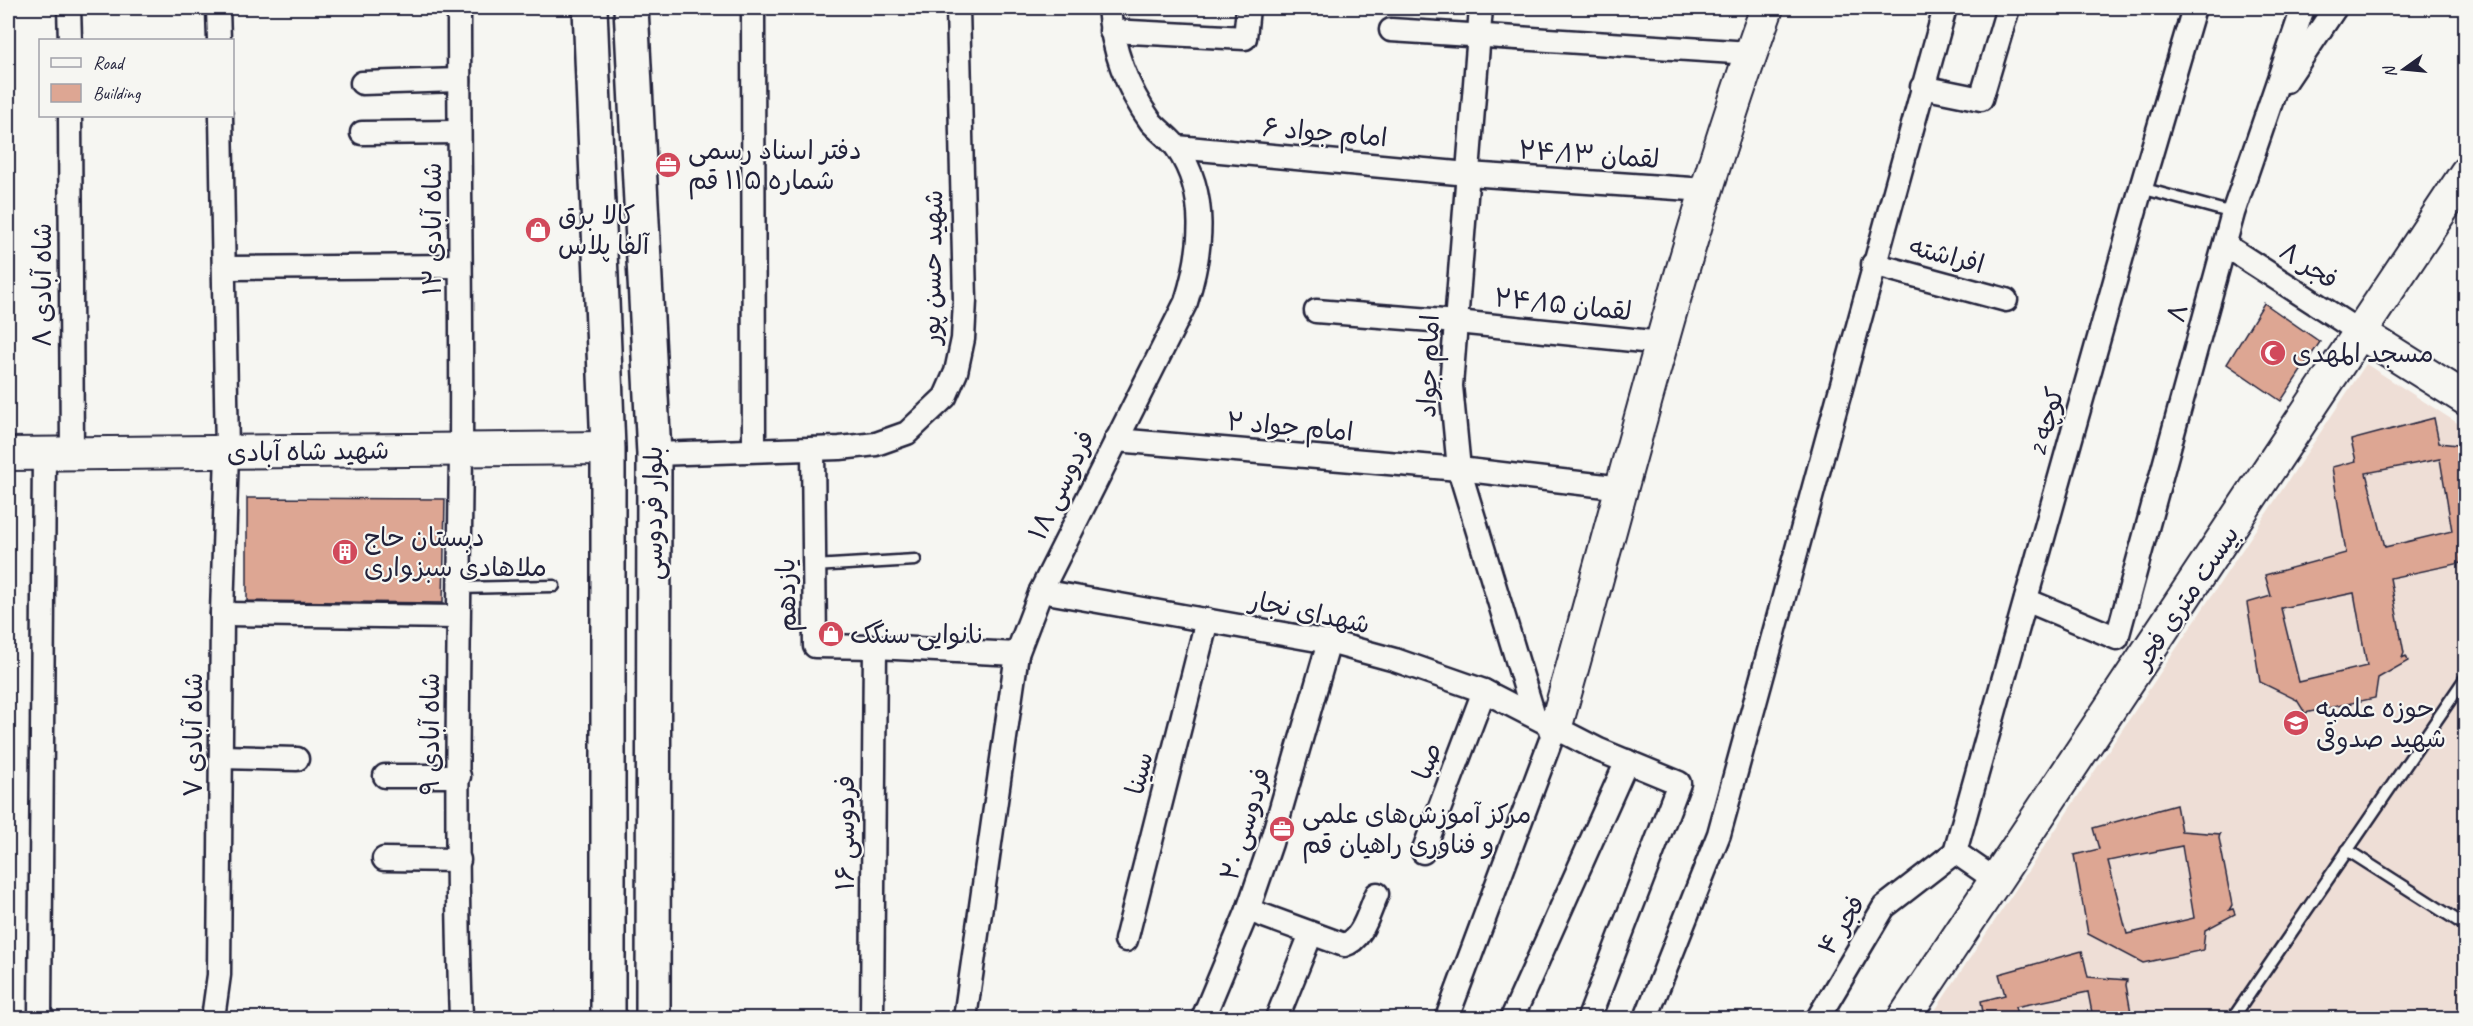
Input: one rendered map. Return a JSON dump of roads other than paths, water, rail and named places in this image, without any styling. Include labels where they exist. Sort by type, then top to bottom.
[{"type":"main road","name":"بلوار فردوسی","points":[[590,8],[608,448],[608,1018]]},
{"type":"main road","name":"بلوار فردوسی","points":[[631,8],[654,454],[653,1018]]},
{"type":"street","points":[[69,8],[70,39]]},
{"type":"street","points":[[218,8],[219,39]]},
{"type":"street","name":"شاه آبادی ۱۲","points":[[459,8],[461,450]]},
{"type":"street","points":[[753,8],[754,450]]},
{"type":"street","name":"شهید حسن پور","points":[[654,454],[813,449],[876,444],[907,433],[945,397],[956,372],[963,339],[958,8]]},
{"type":"street","name":"فردوسی ۱۸","points":[[965,1018],[1017,654],[1041,591],[1185,302],[1195,271],[1200,240],[1199,208],[1194,183],[1177,147],[1152,122],[1130,86],[1111,31],[1109,8]]},
{"type":"street","points":[[1111,31],[1245,38],[1248,8]]},
{"type":"street","name":"امام جواد","points":[[1481,8],[1451,386],[1459,469],[1544,723]]},
{"type":"street","points":[[1447,1018],[1623,488],[1706,190],[1750,53],[1767,8]]},
{"type":"street","points":[[1646,1018],[1719,834],[1873,264],[1945,8]]},
{"type":"street","points":[[1922,87],[1981,99],[2007,8]]},
{"type":"street","name":"کوچه 2","points":[[1955,852],[2140,188],[2194,8]]},
{"type":"street","name":"۸","points":[[2026,600],[2117,638],[2233,213],[2303,8]]},
{"type":"street","points":[[2269,107],[2335,8]]},
{"type":"street","points":[[1391,30],[1750,53]]},
{"type":"street","points":[[362,83],[459,80]]},
{"type":"street","name":"شاه آبادی ۸","points":[[40,1018],[70,117]]},
{"type":"street","name":"شاه آبادی ۷","points":[[213,1018],[219,975],[222,614],[227,452],[221,117]]},
{"type":"street","points":[[362,133],[459,132]]},
{"type":"street","name":"امام جواد ۶","points":[[1177,147],[1468,174]]},
{"type":"street","name":"بیست متری فجر","points":[[1904,1018],[2466,173]]},
{"type":"street","name":"لقمان ۲۴/۱۳","points":[[1468,174],[1706,190]]},
{"type":"street","name":"فجر ۸","points":[[2225,244],[2361,333]]},
{"type":"street","name":"افراشته","points":[[1873,264],[2006,300]]},
{"type":"street","points":[[225,268],[460,266]]},
{"type":"street","name":"لقمان ۲۴/۱۵","points":[[1316,311],[1457,322],[1662,343]]},
{"type":"street","points":[[2361,333],[2466,399]]},
{"type":"street","name":"امام جواد ۲","points":[[1116,440],[1459,469],[1623,488]]},
{"type":"street","name":"شهید شاه آبادی","points":[[8,454],[608,448]]},
{"type":"street","name":"یازدهم","points":[[813,449],[814,646],[1017,654]]},
{"type":"street","name":"شاه آبادی ۹","points":[[461,450],[458,588],[461,1018]]},
{"type":"street","name":"شهدای نجار","points":[[1041,591],[1329,642],[1395,660],[1484,691],[1544,723],[1679,783],[1589,1018]]},
{"type":"street","points":[[222,614],[458,617]]},
{"type":"street","name":"سینا","points":[[1126,940],[1207,621]]},
{"type":"street","name":"فردوسی ۲۰","points":[[1203,1018],[1248,910],[1274,833],[1329,642]]},
{"type":"street","name":"فردوسی ۱۶","points":[[872,1018],[875,647]]},
{"type":"street","name":"صبا","points":[[1423,852],[1484,691]]},
{"type":"street","points":[[221,758],[297,759]]},
{"type":"street","points":[[1512,1018],[1627,761]]},
{"type":"street","points":[[385,776],[459,776]]},
{"type":"street","points":[[1955,852],[1997,881]]},
{"type":"street","name":"فجر ۴","points":[[1818,1018],[1884,907],[1955,852]]},
{"type":"street","points":[[384,859],[459,860]]},
{"type":"street","points":[[1248,910],[1344,945],[1353,943],[1358,937],[1377,894]]},
{"type":"street","points":[[1277,1018],[1311,934]]},
{"type":"lane","points":[[2140,188],[2233,213]]},
{"type":"lane","points":[[814,566],[915,560]]},
{"type":"lane","points":[[458,588],[554,586]]},
{"type":"lane","points":[[2233,1018],[2466,677]]},
{"type":"lane","points":[[2347,850],[2466,926]]},
{"type":"place","name":"دفتر اسناد رسمی شماره ۱۱۵ قم","points":[[668,165]]},
{"type":"place","name":"کالا برق آلفا پلاس","points":[[538,230]]},
{"type":"place","name":"مسجد المهدی","points":[[2273,353]]},
{"type":"place","name":"دبستان حاج ملاهادی سبزواری","points":[[345,552]]},
{"type":"place","name":"نانوایی سنگک","points":[[831,634]]},
{"type":"place","name":"حوزه علمیه شهید صدوقی","points":[[2296,723]]},
{"type":"place","name":"مرکز آموزش‌های علمی و فناوری راهیان قم","points":[[1282,829]]}]
